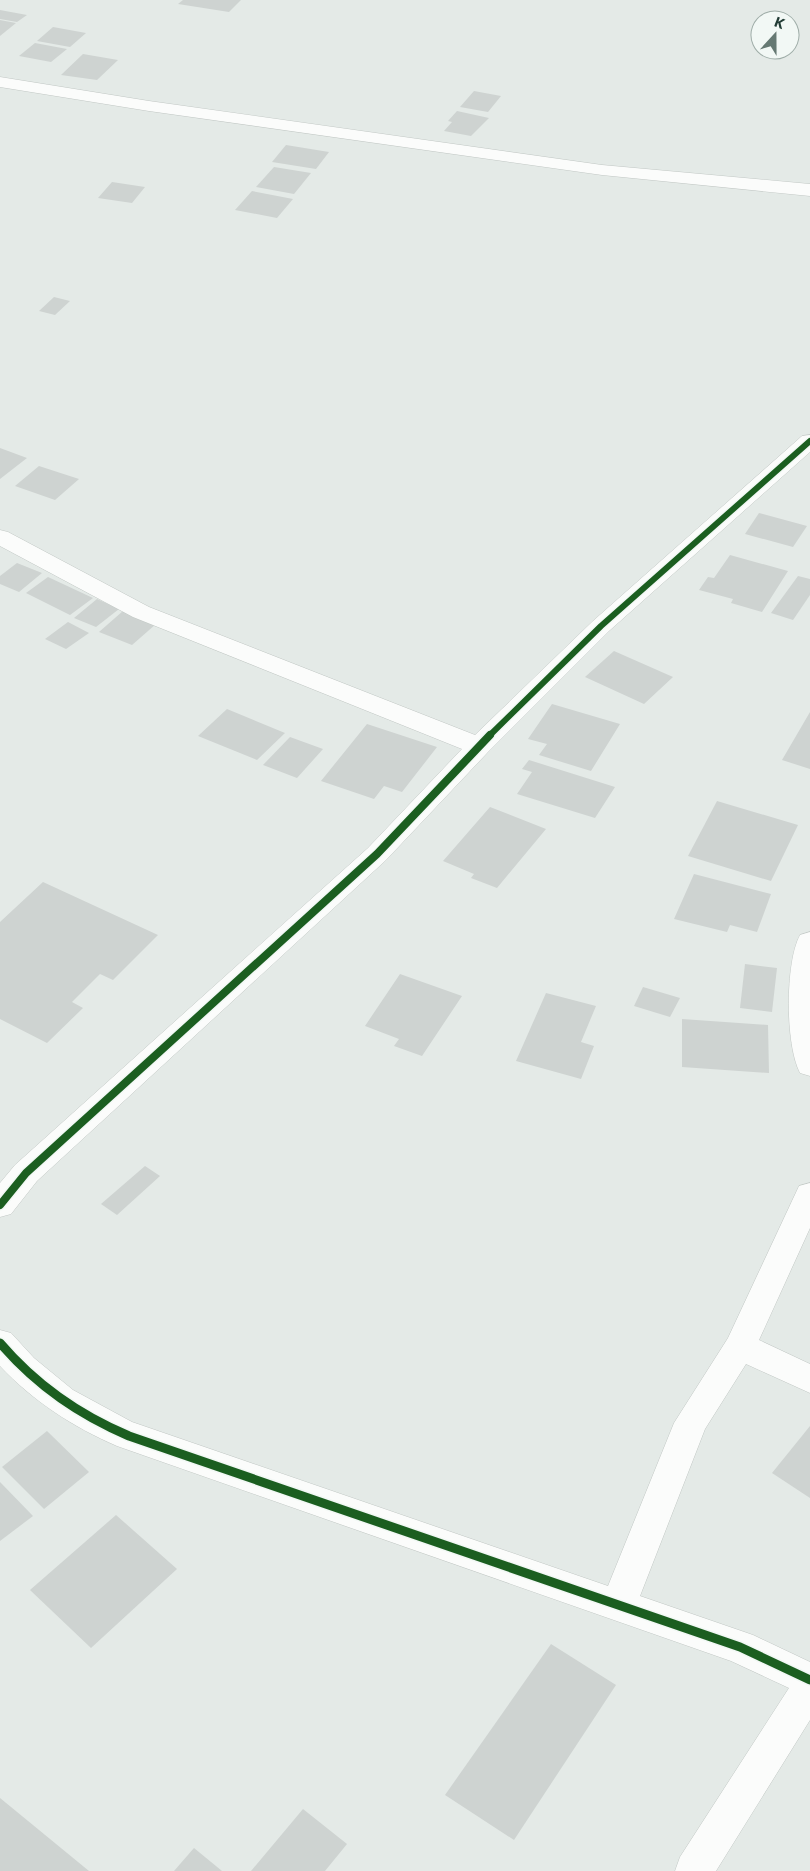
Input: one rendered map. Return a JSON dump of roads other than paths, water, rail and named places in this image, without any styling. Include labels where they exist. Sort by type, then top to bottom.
[{"type":"street","points":[[0,82],[149,106],[602,170],[810,190]]},
{"type":"street","points":[[0,1205],[26,1173],[377,854],[479,746],[601,626],[808,446]]},
{"type":"street","points":[[0,537],[141,612],[479,746]]},
{"type":"street","points":[[810,942],[804,976],[803,1011],[810,1065]]},
{"type":"street","points":[[618,1606],[692,1423],[740,1346],[810,1195]]},
{"type":"street","points":[[0,1343],[15,1362],[51,1392],[106,1426],[170,1451],[740,1648],[810,1680]]},
{"type":"street","points":[[740,1346],[810,1379]]},
{"type":"street","points":[[694,1871],[810,1687]]}]
